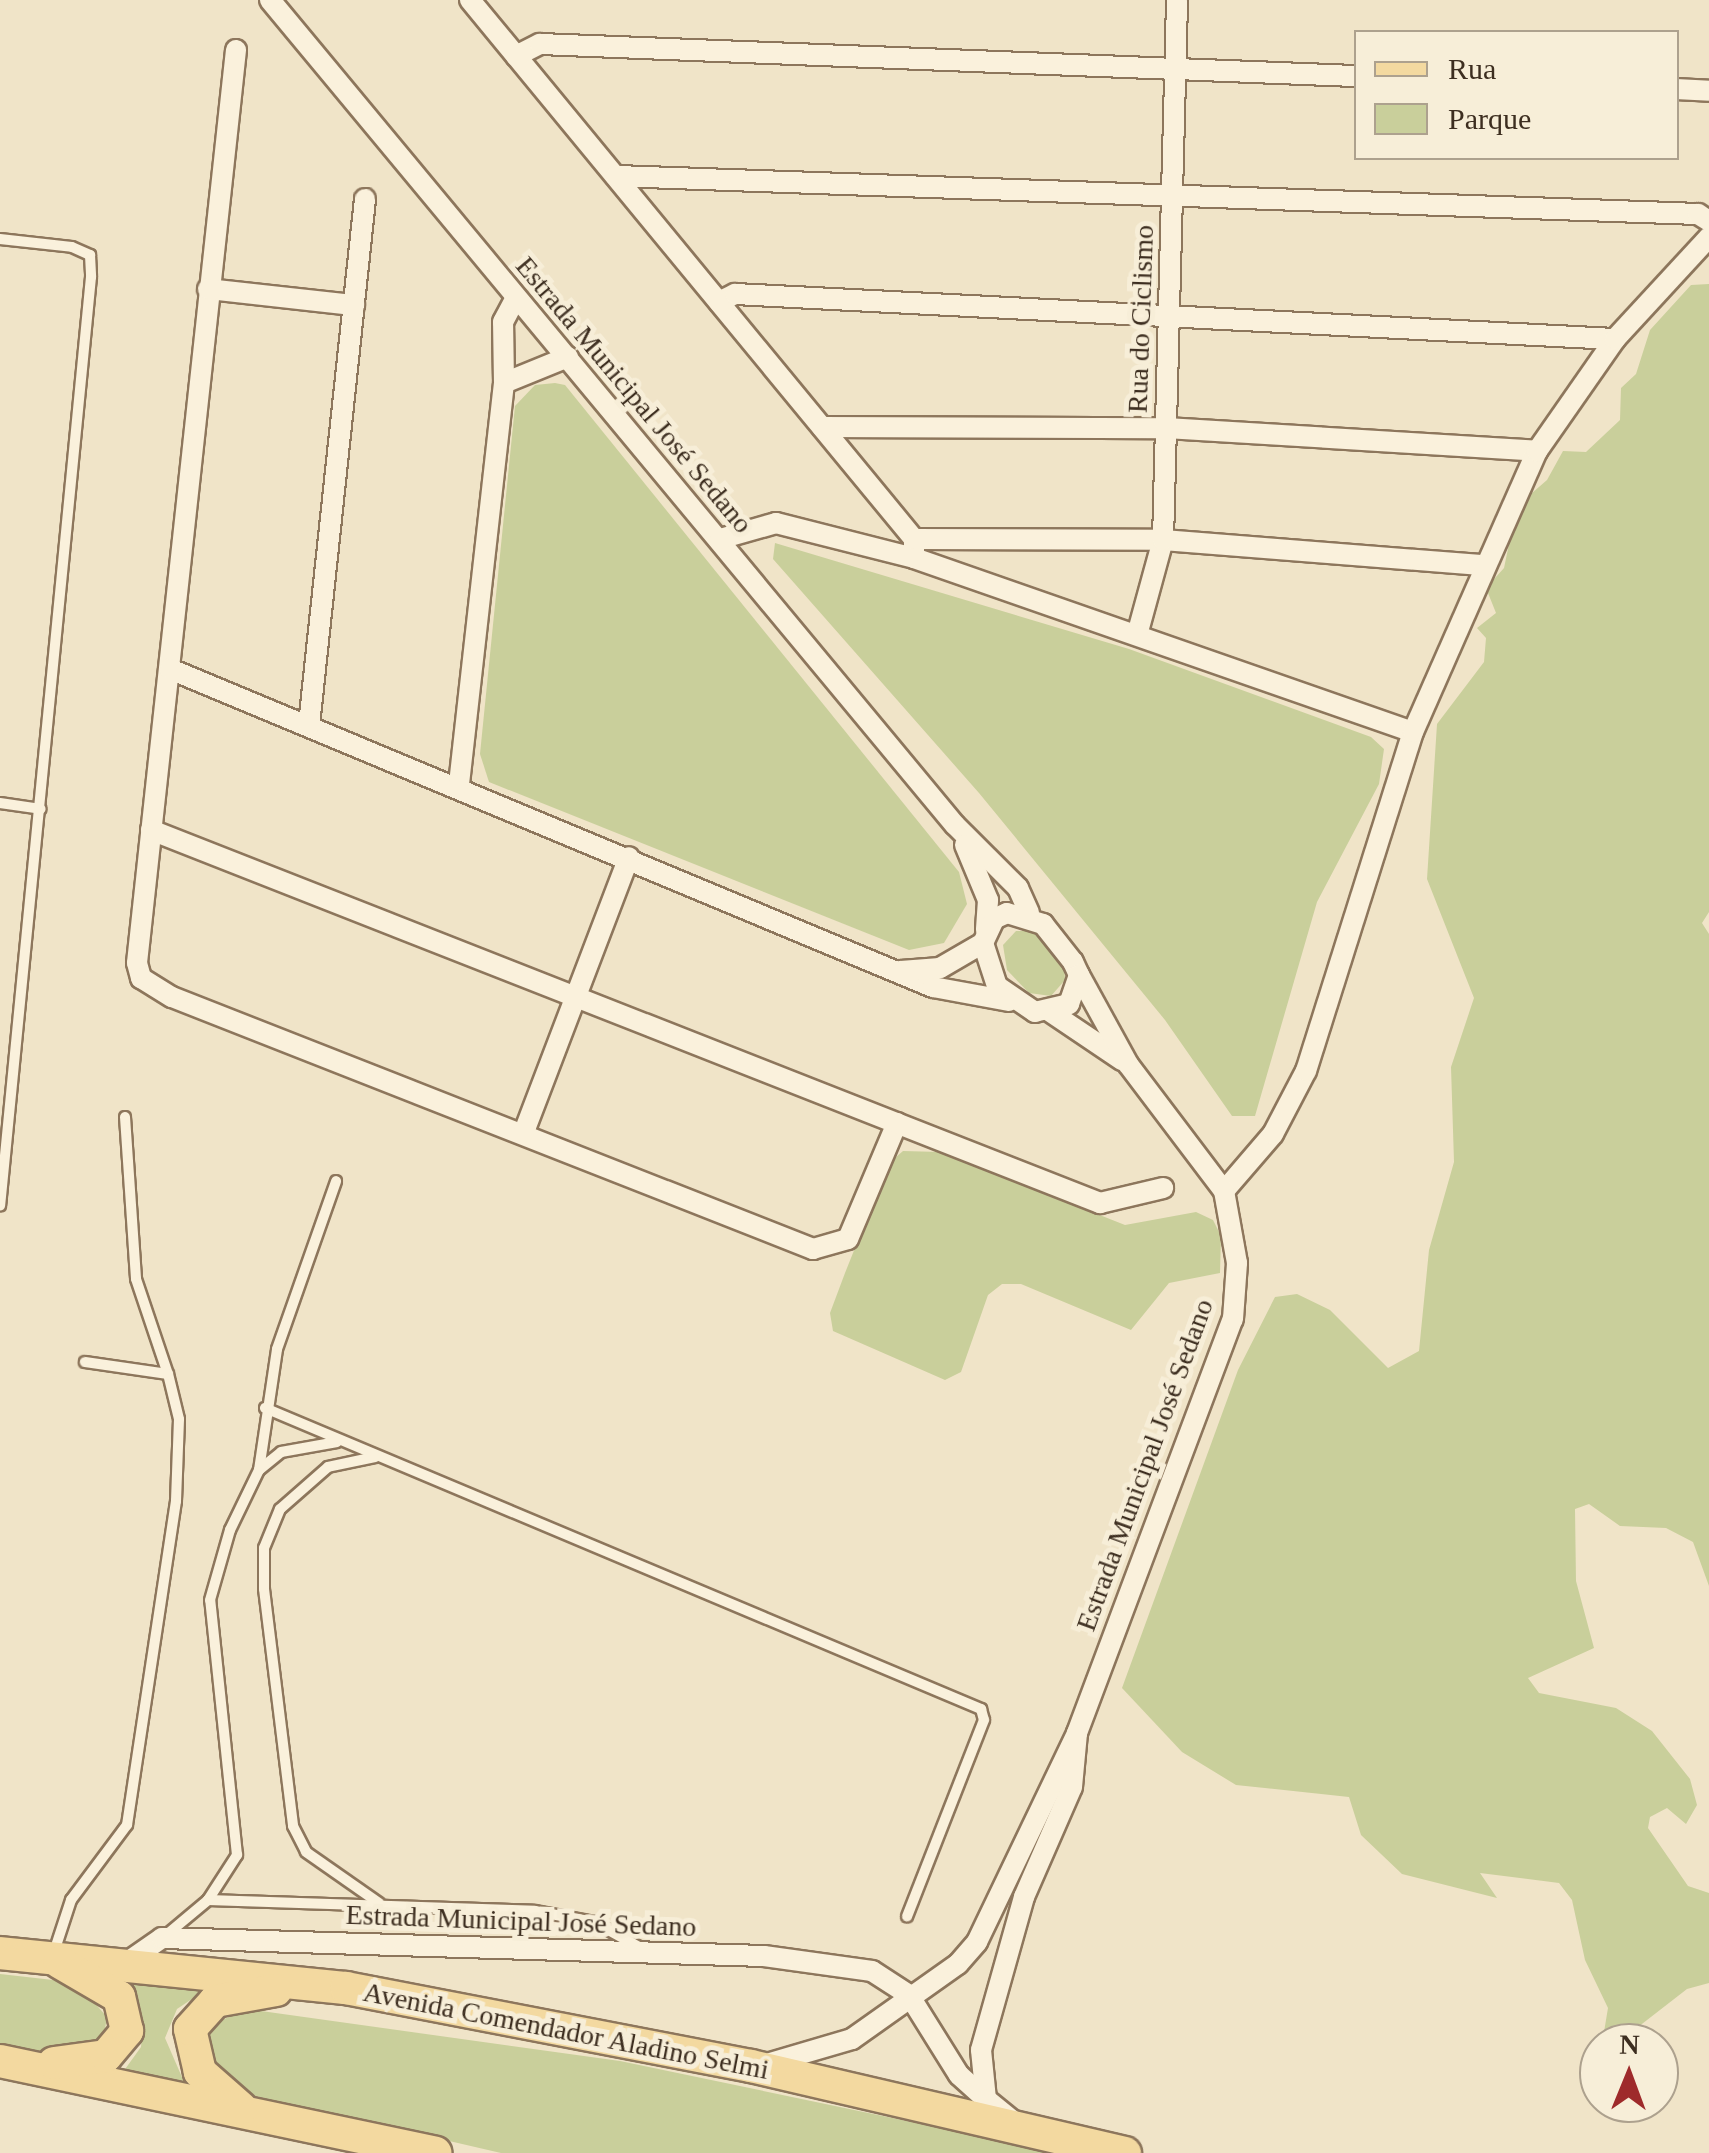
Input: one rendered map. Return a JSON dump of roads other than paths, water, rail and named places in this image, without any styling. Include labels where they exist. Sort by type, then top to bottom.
[{"type":"main road","name":"Avenida Comendador Aladino Selmi","points":[[0,1953],[129,1961],[346,1988],[751,2066],[1125,2153]]},
{"type":"main road","points":[[0,2060],[106,2056],[127,2031],[120,1998],[52,1958]]},
{"type":"main road","points":[[251,2114],[200,2072],[190,2028],[198,2012],[252,1991],[346,1988]]},
{"type":"main road","points":[[0,2060],[435,2153]]},
{"type":"street","name":"Estrada Municipal José Sedano","points":[[270,0],[955,825],[1018,888],[1029,914],[1079,975],[1128,1064],[1224,1190],[1235,1222],[1233,1319],[1077,1733],[977,1942],[852,2039],[751,2066]]},
{"type":"street","points":[[470,0],[822,427],[914,548]]},
{"type":"street","name":"Rua do Ciclismo","points":[[1137,635],[1163,540],[1177,0]]},
{"type":"street","points":[[516,56],[540,44],[1354,76]]},
{"type":"street","points":[[236,50],[137,963],[150,986],[828,1250],[854,1230],[898,1123]]},
{"type":"street","points":[[1679,89],[1709,91]]},
{"type":"street","points":[[616,176],[1698,214],[1709,221]]},
{"type":"street","points":[[309,724],[366,199]]},
{"type":"street","points":[[1224,1190],[1272,1134],[1331,1011],[1412,732],[1481,564],[1537,451],[1615,340],[1709,238]]},
{"type":"street","points":[[208,289],[354,305]]},
{"type":"street","points":[[719,302],[736,294],[1615,340]]},
{"type":"street","points":[[459,784],[504,384],[504,322],[516,298]]},
{"type":"street","points":[[504,384],[568,357]]},
{"type":"street","points":[[822,427],[1166,428],[1537,451]]},
{"type":"street","points":[[720,539],[776,524],[914,548],[1137,635],[1412,732]]},
{"type":"street","points":[[914,548],[1163,540],[1481,564]]},
{"type":"street","name":"Estrada Municipal José Sedano","points":[[170,669],[459,784],[948,991],[1049,1011],[1128,1064]]},
{"type":"street","name":"Estrada Municipal José Sedano","points":[[955,825],[984,882],[985,936]]},
{"type":"street","points":[[151,830],[575,993],[1100,1203],[1163,1188]]},
{"type":"street","points":[[524,1132],[629,857]]},
{"type":"street","points":[[898,971],[940,968],[985,936],[1007,914],[1029,914]]},
{"type":"street","points":[[985,936],[1010,1001]]},
{"type":"street","points":[[1049,1011],[1069,1004],[1079,975]]},
{"type":"street","name":"Estrada Municipal José Sedano","points":[[986,2098],[986,2024],[1024,1897],[1072,1787],[1077,1733]]},
{"type":"street","name":"Estrada Municipal José Sedano","points":[[162,1938],[648,1952],[872,1971],[909,1995],[959,2075],[1024,2129]]},
{"type":"street","points":[[129,1961],[162,1938]]},
{"type":"lane","points":[[0,239],[90,255],[42,808],[0,1206]]},
{"type":"lane","points":[[0,804],[42,808]]},
{"type":"lane","points":[[52,1958],[71,1900],[127,1825],[176,1502],[179,1420],[136,1279],[125,1117]]},
{"type":"lane","points":[[162,1938],[208,1900],[232,1869],[238,1836],[210,1600],[230,1530],[259,1470],[265,1408],[277,1349],[336,1181]]},
{"type":"lane","points":[[85,1362],[168,1374]]},
{"type":"lane","points":[[265,1408],[981,1709],[984,1720],[907,1916]]},
{"type":"lane","points":[[259,1470],[301,1444],[343,1442]]},
{"type":"lane","points":[[376,1457],[328,1467],[280,1508],[264,1548],[264,1589],[293,1826],[306,1852],[379,1903]]},
{"type":"lane","points":[[208,1900],[536,1911],[594,1922],[648,1952]]}]
